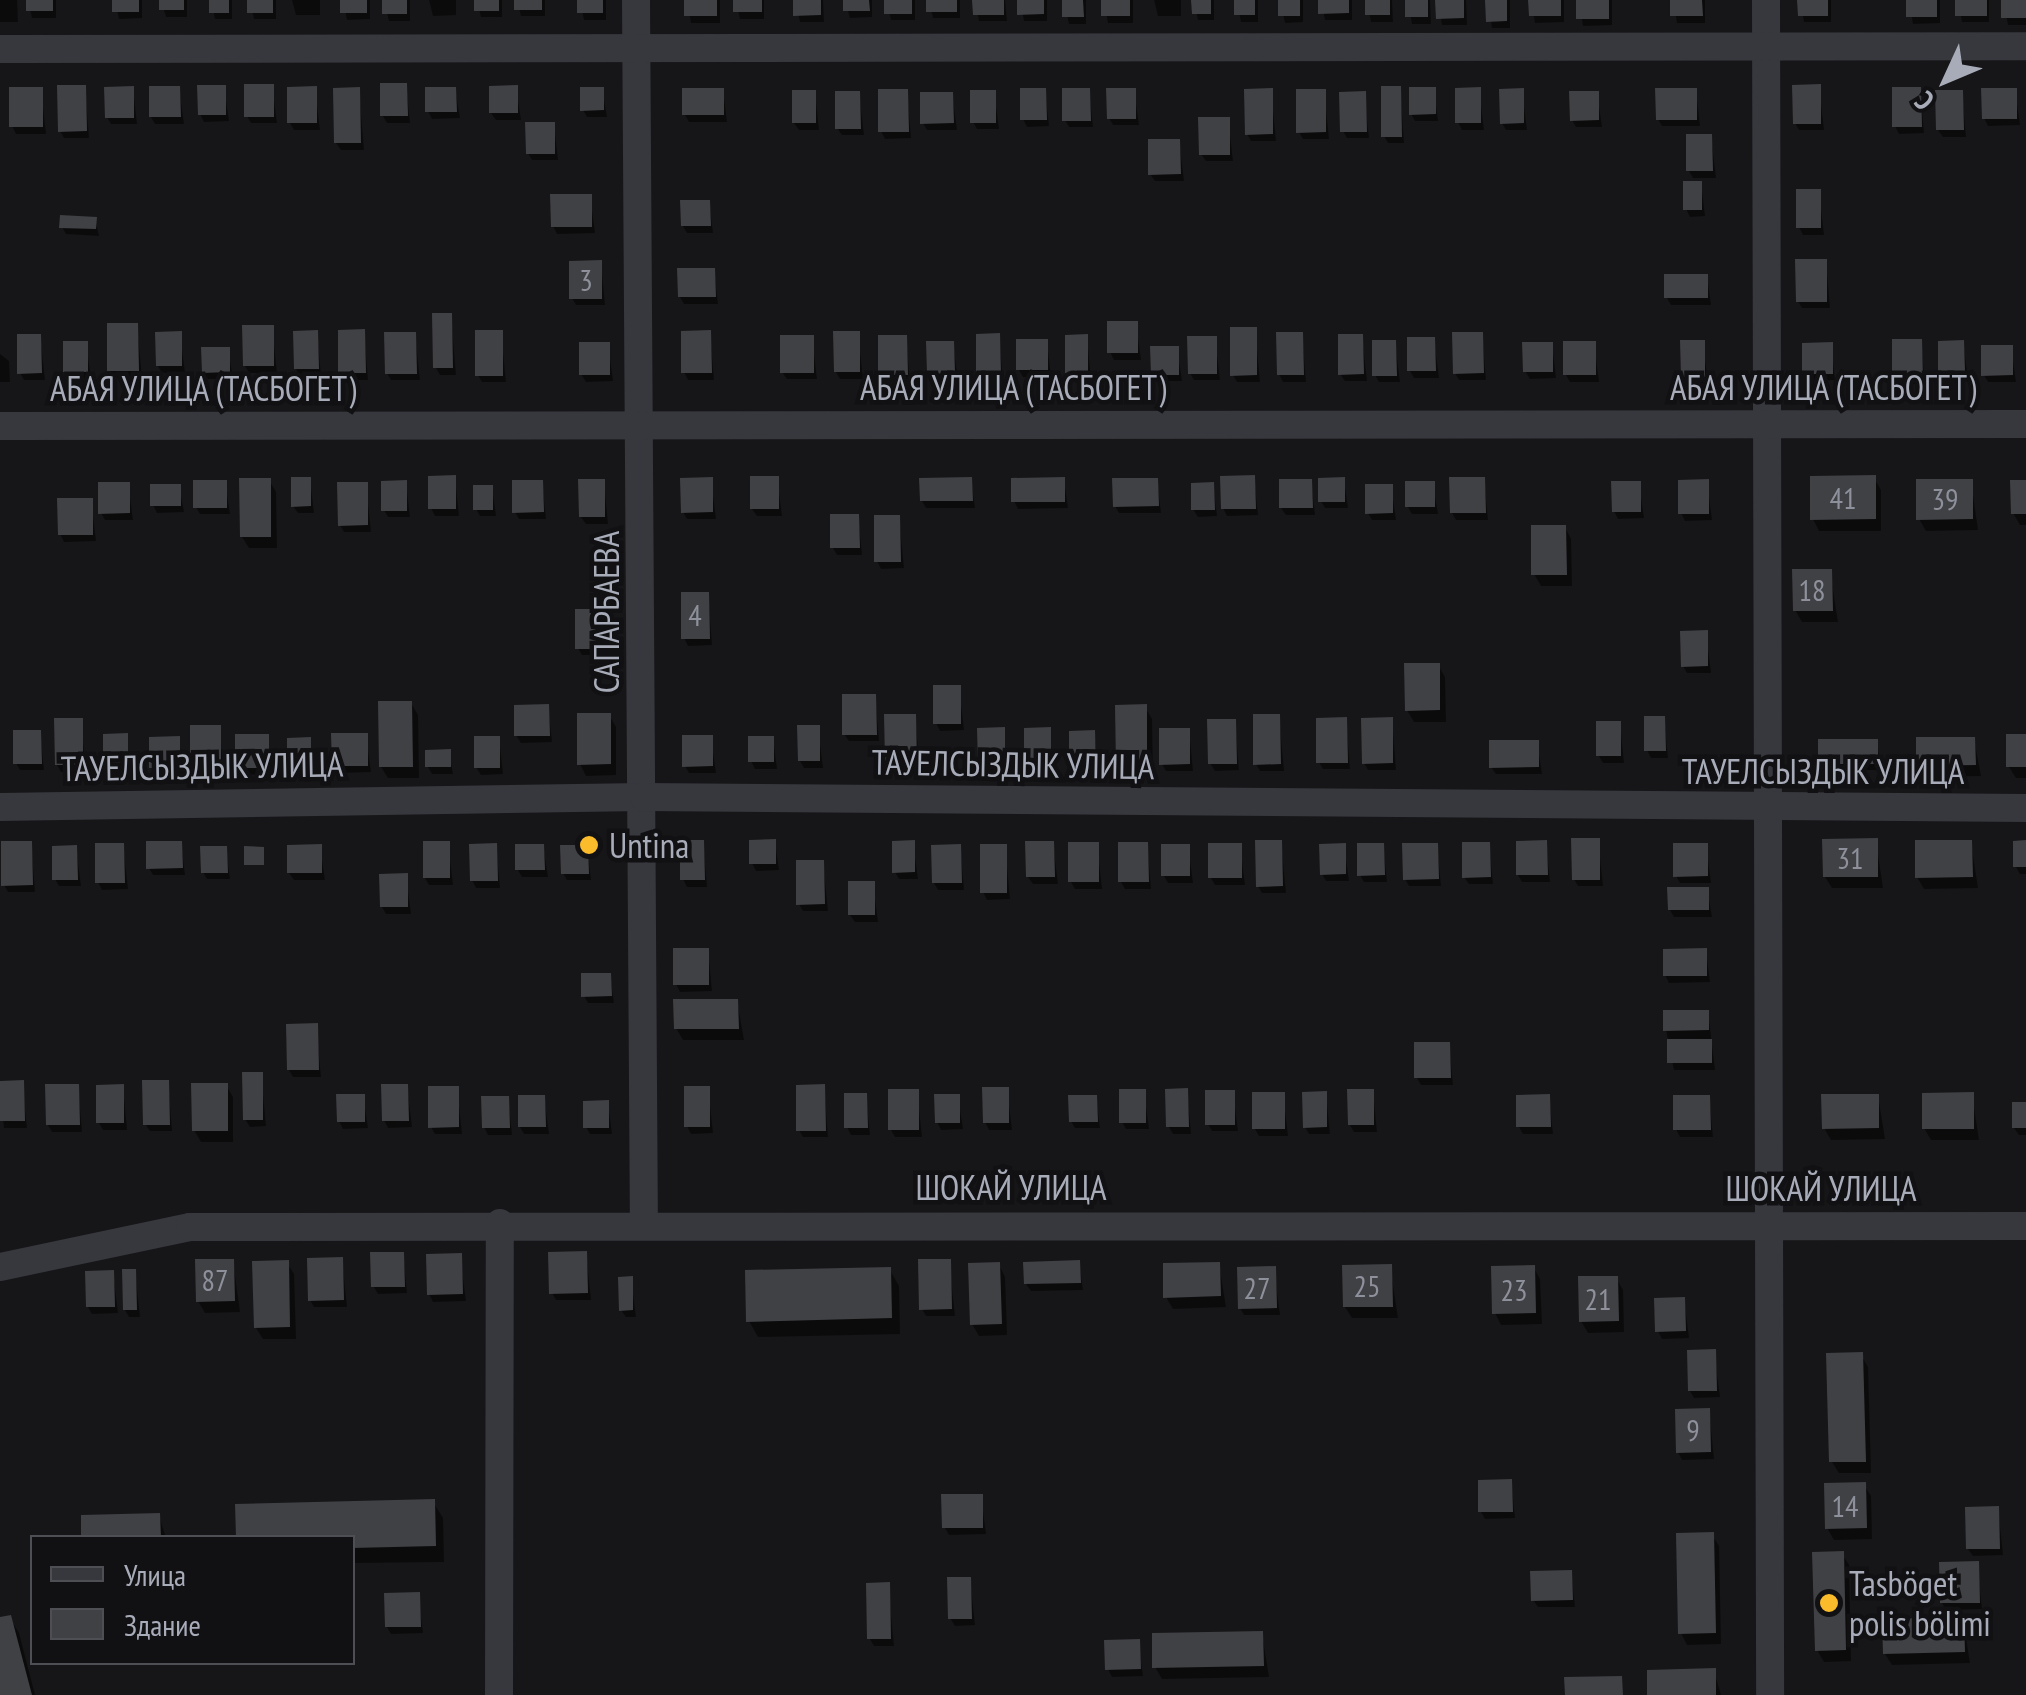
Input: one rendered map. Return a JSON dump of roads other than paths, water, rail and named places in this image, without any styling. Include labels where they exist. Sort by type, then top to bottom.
[{"type":"street","name":"САПАРБАЕВА","points":[[636,0],[642,425],[644,1224]]},
{"type":"street","points":[[1766,0],[1773,1226],[1770,1695]]},
{"type":"street","points":[[0,49],[2026,46]]},
{"type":"street","name":"АБАЯ УЛИЦА (ТАСБОГЕТ)","points":[[0,426],[2026,424]]},
{"type":"street","name":"ТАУЕЛСЫЗДЫК УЛИЦА","points":[[0,807],[644,797],[1771,810],[2026,808]]},
{"type":"street","points":[[499,1695],[500,1223]]},
{"type":"street","name":"ШОКАЙ УЛИЦА","points":[[0,1267],[190,1227],[500,1223],[2026,1226]]},
{"type":"place","name":"Untina","points":[[589,845]]},
{"type":"place","name":"Tasböget polis bölimi","points":[[1829,1603]]}]
